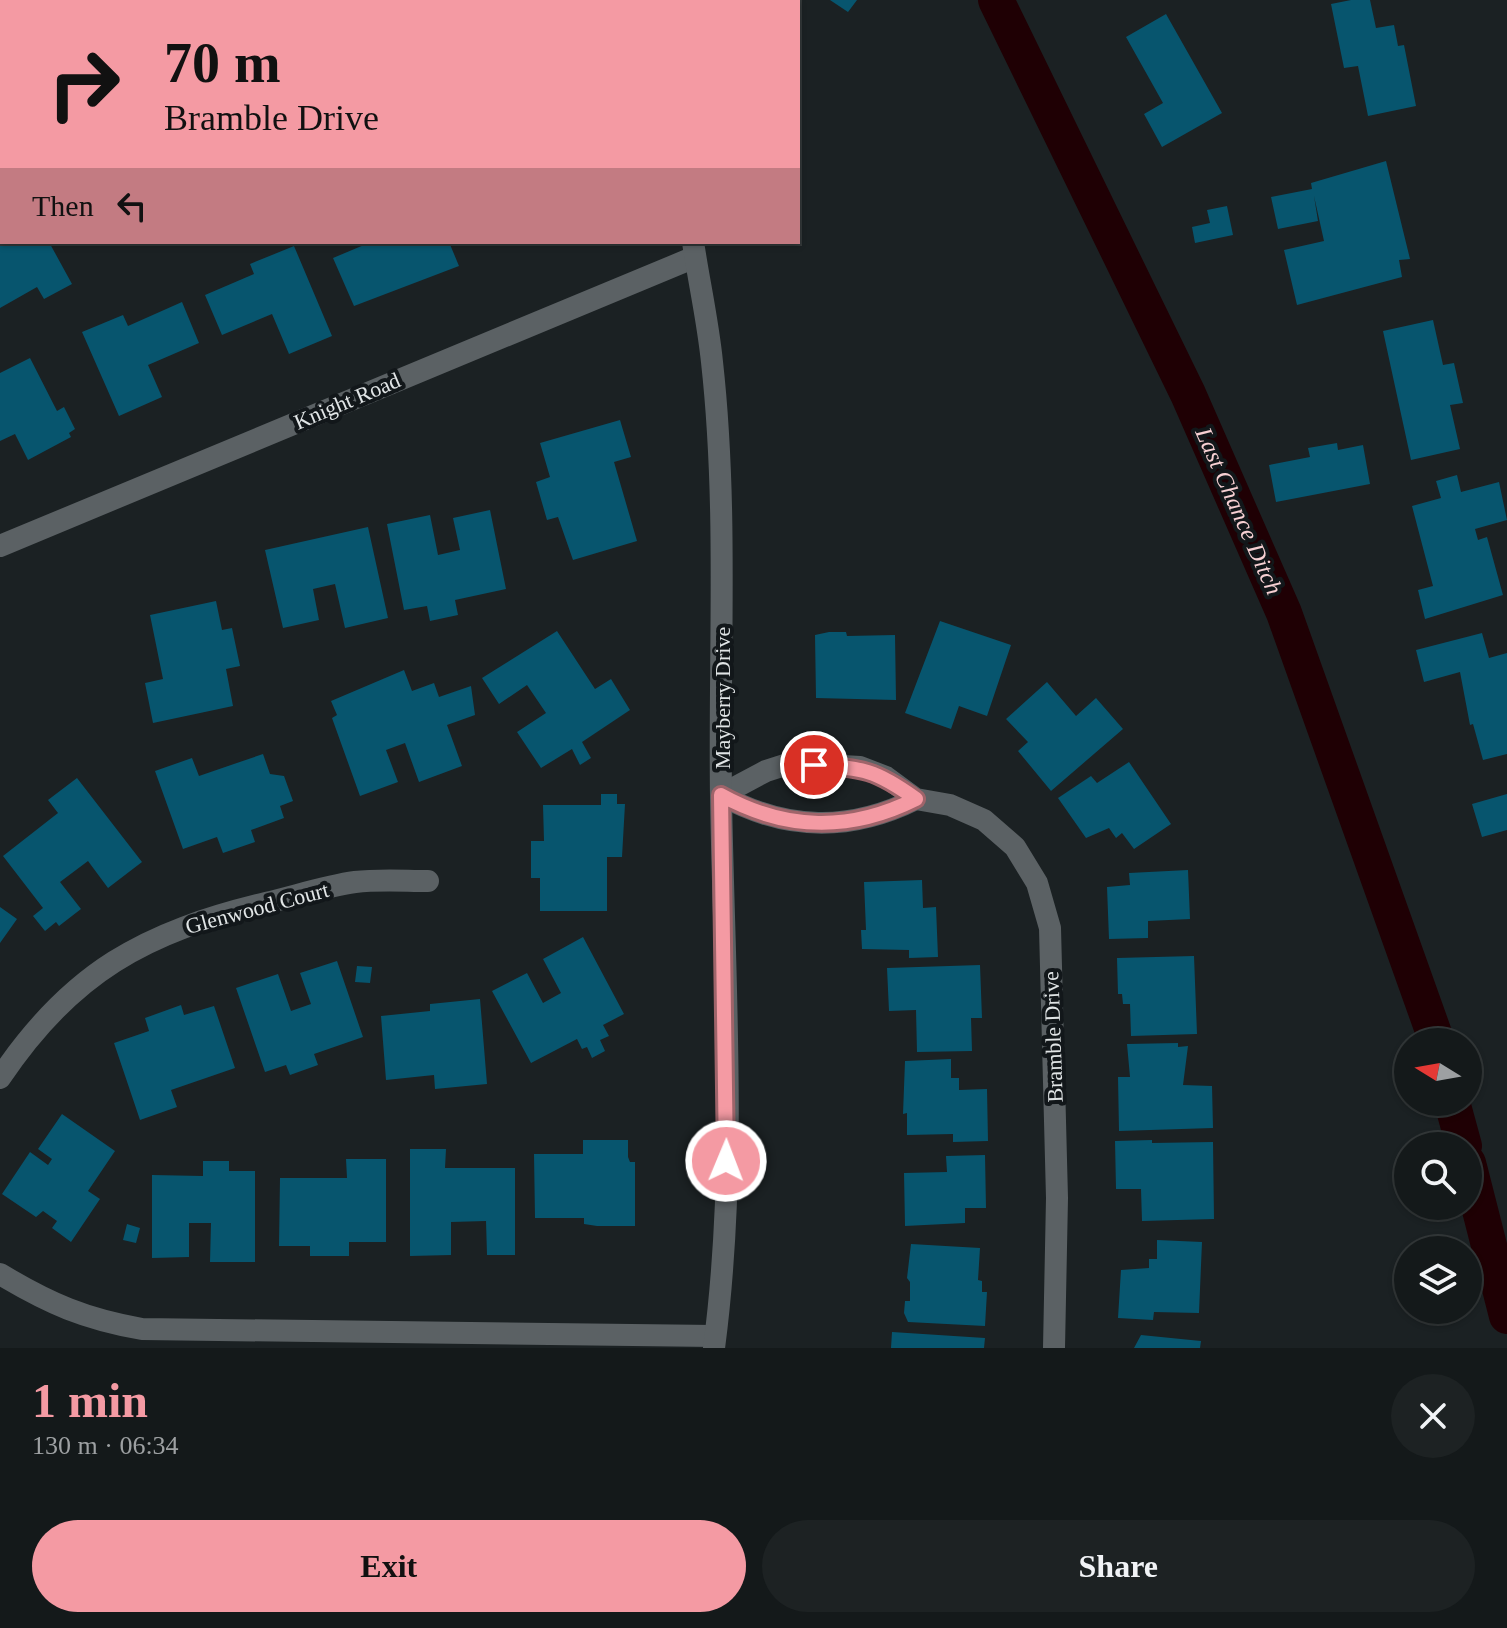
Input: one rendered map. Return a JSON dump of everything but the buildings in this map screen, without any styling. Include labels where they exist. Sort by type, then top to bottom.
[{"type":"street","name":"Knight Road","points":[[0,546],[694,249]]},
{"type":"street","name":"Mayberry Drive","points":[[694,249],[712,361],[723,600],[721,795],[725,1214],[714,1342]]},
{"type":"street","name":"Bramble Drive","points":[[721,795],[766,771],[791,763],[860,767],[886,777],[916,799],[950,805],[984,820],[1015,847],[1037,883],[1050,928],[1057,1198],[1054,1348]]},
{"type":"street","points":[[721,795],[755,813],[802,823],[865,820],[916,799]]},
{"type":"street","name":"Glenwood Court","points":[[0,1078],[23,1044],[62,1001],[107,965],[152,939],[199,919],[356,882],[428,881]]},
{"type":"street","points":[[0,1274],[48,1303],[91,1320],[142,1329],[714,1342]]},
{"type":"waterway","name":"Last Chance Ditch","points":[[996,0],[1188,394],[1284,613],[1432,1028]]},
{"type":"waterway","name":"Last Chance Ditch","points":[[1456,1116],[1460,1132]]},
{"type":"waterway","name":"Last Chance Ditch","points":[[1482,1218],[1507,1316]]},
{"type":"route","points":[[726,1161],[721,795],[755,813],[780,821],[802,823],[865,820],[916,799],[886,777],[860,767],[814,765]]}]
